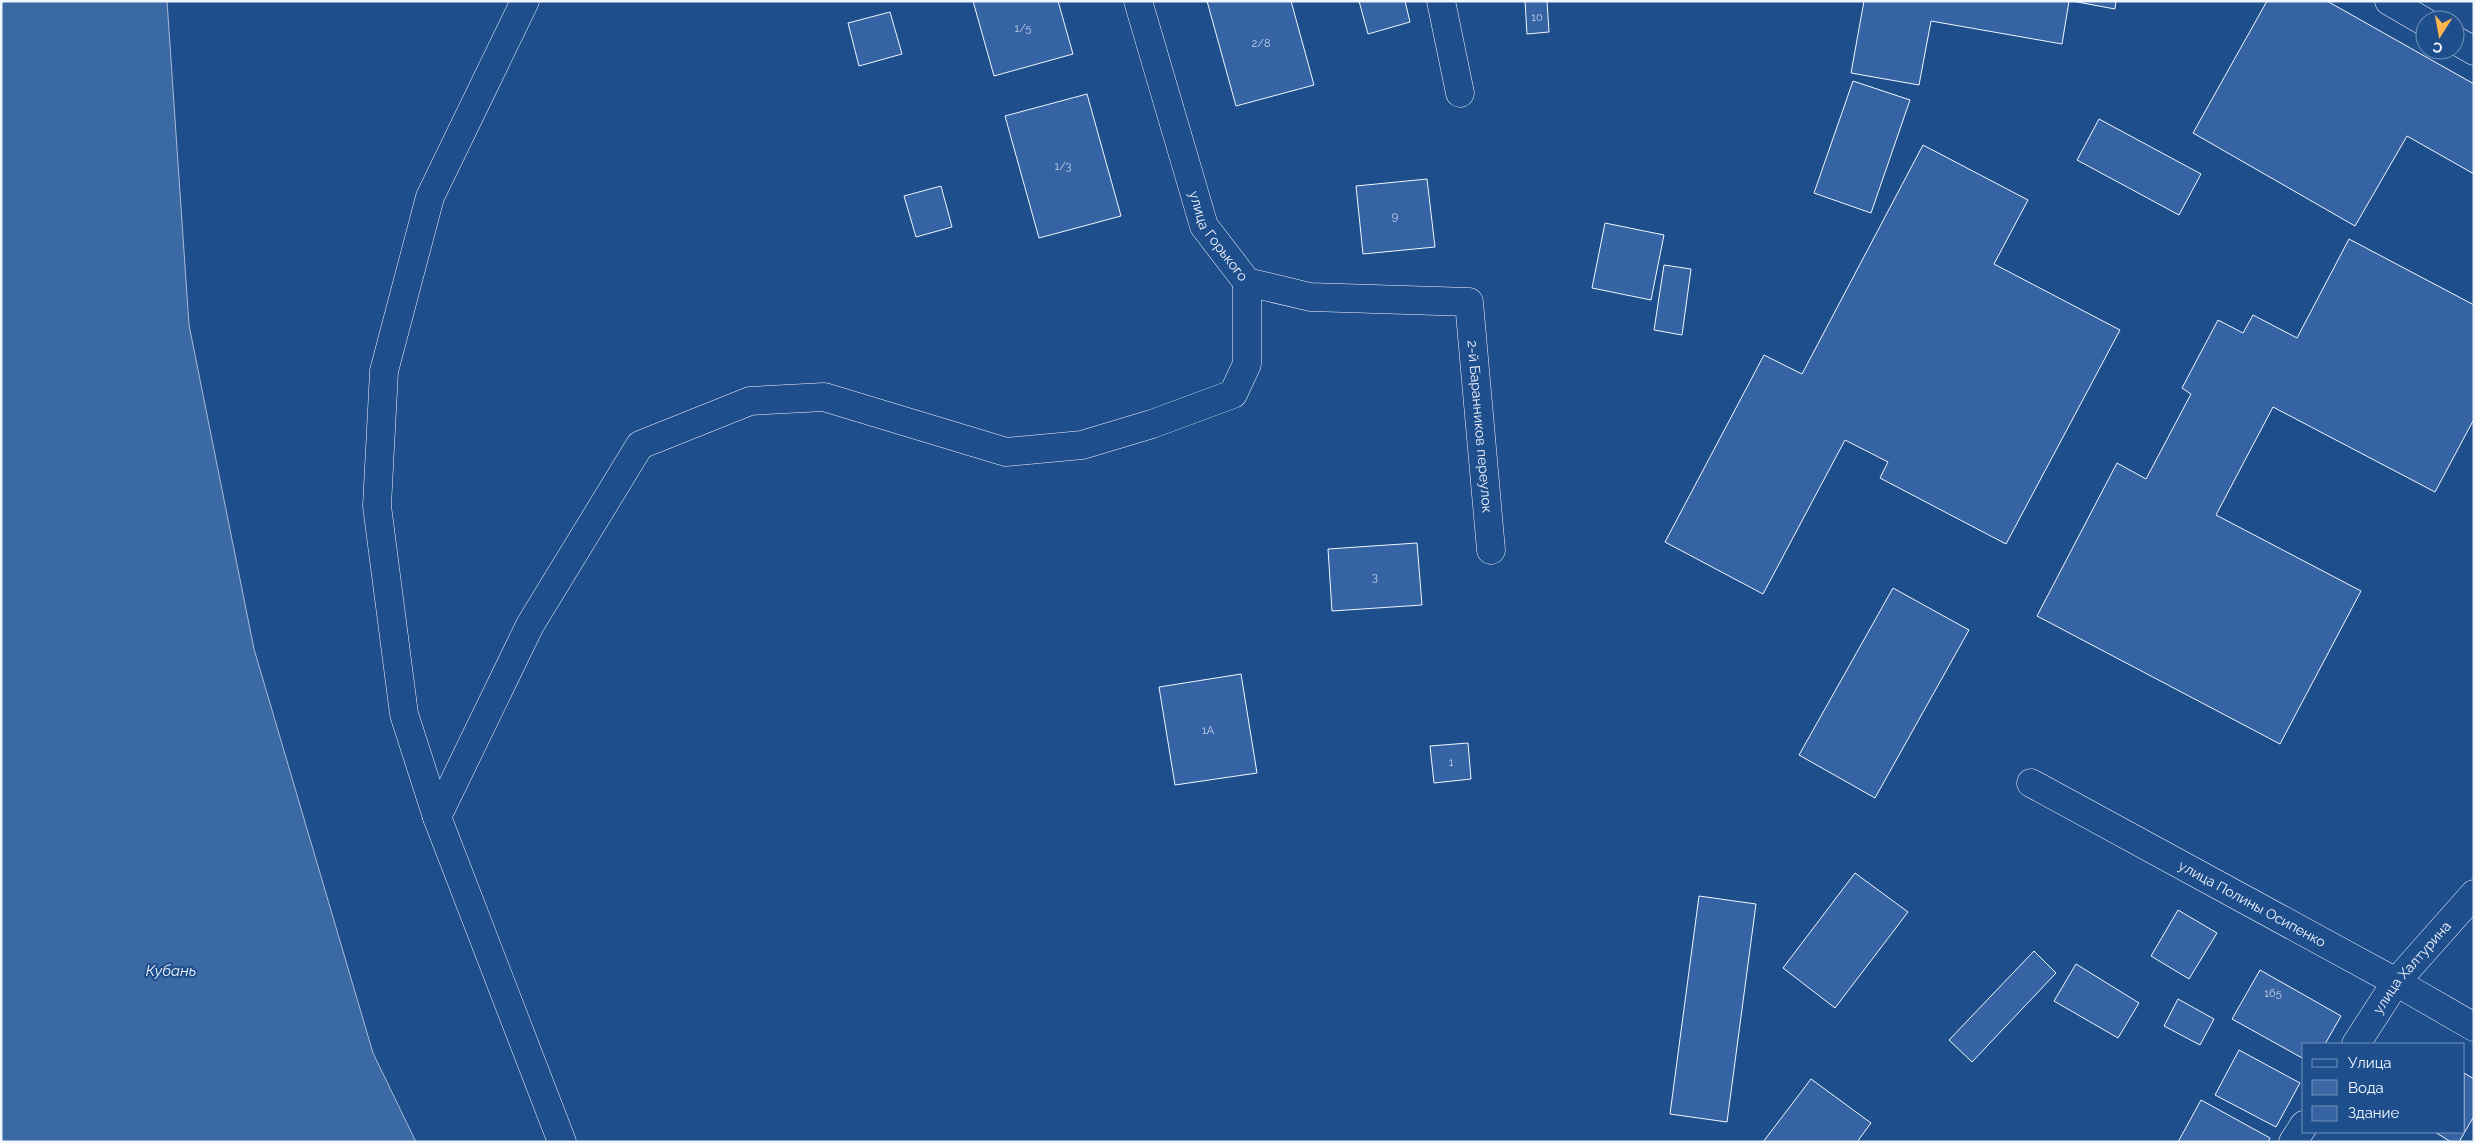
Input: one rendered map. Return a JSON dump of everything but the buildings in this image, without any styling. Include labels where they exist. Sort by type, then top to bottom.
[{"type":"street","points":[[525,1],[430,197],[384,371],[377,506],[404,714],[437,817],[562,1142]]},
{"type":"street","name":"улица Горького","points":[[1138,1],[1204,226],[1247,282],[1310,297],[1469,302]]},
{"type":"street","points":[[1441,1],[1460,93]]},
{"type":"street","points":[[2389,1],[2415,16]]},
{"type":"street","points":[[437,817],[530,624],[640,445],[750,401],[824,397],[1006,452],[1082,444],[1152,424],[1234,394],[1247,364],[1247,282]]},
{"type":"street","name":"2-й Баранников переулок","points":[[1469,302],[1491,550]]},
{"type":"street","name":"улица Полины Осипенко","points":[[2031,783],[2396,982],[2474,1027]]},
{"type":"street","name":"улица Халтурина","points":[[2357,1043],[2396,982],[2474,894]]},
{"type":"street","points":[[2293,1142],[2302,1128]]},
{"type":"water","name":"Кубань","points":[[1,1],[167,1],[189,325],[254,649],[373,1053],[416,1142],[1,1142]]}]
